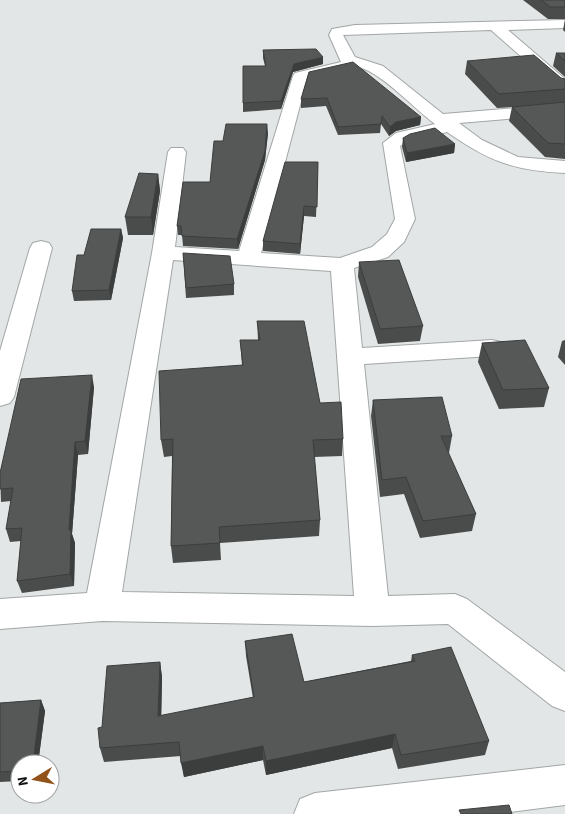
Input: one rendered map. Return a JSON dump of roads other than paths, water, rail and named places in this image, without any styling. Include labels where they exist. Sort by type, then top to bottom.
[{"type":"street","points":[[349,61],[336,35],[342,31],[565,24]]},
{"type":"street","points":[[494,25],[565,87]]},
{"type":"street","points":[[535,61],[558,59]]},
{"type":"street","points":[[349,61],[370,65],[395,82],[416,102],[491,152],[511,161],[565,166]]},
{"type":"street","points":[[248,259],[301,76],[343,68],[349,61]]},
{"type":"street","points":[[163,253],[342,265],[380,252],[396,237],[405,219],[402,195],[391,147],[392,143],[402,137],[447,123],[565,109]]},
{"type":"street","points":[[102,606],[163,253],[177,152]]},
{"type":"street","points":[[0,397],[41,248]]},
{"type":"street","points":[[342,265],[372,611]]},
{"type":"street","points":[[350,356],[425,354],[492,348]]},
{"type":"street","points":[[0,614],[102,606],[372,611],[455,609],[565,694]]},
{"type":"street","points":[[315,814],[565,785]]}]
